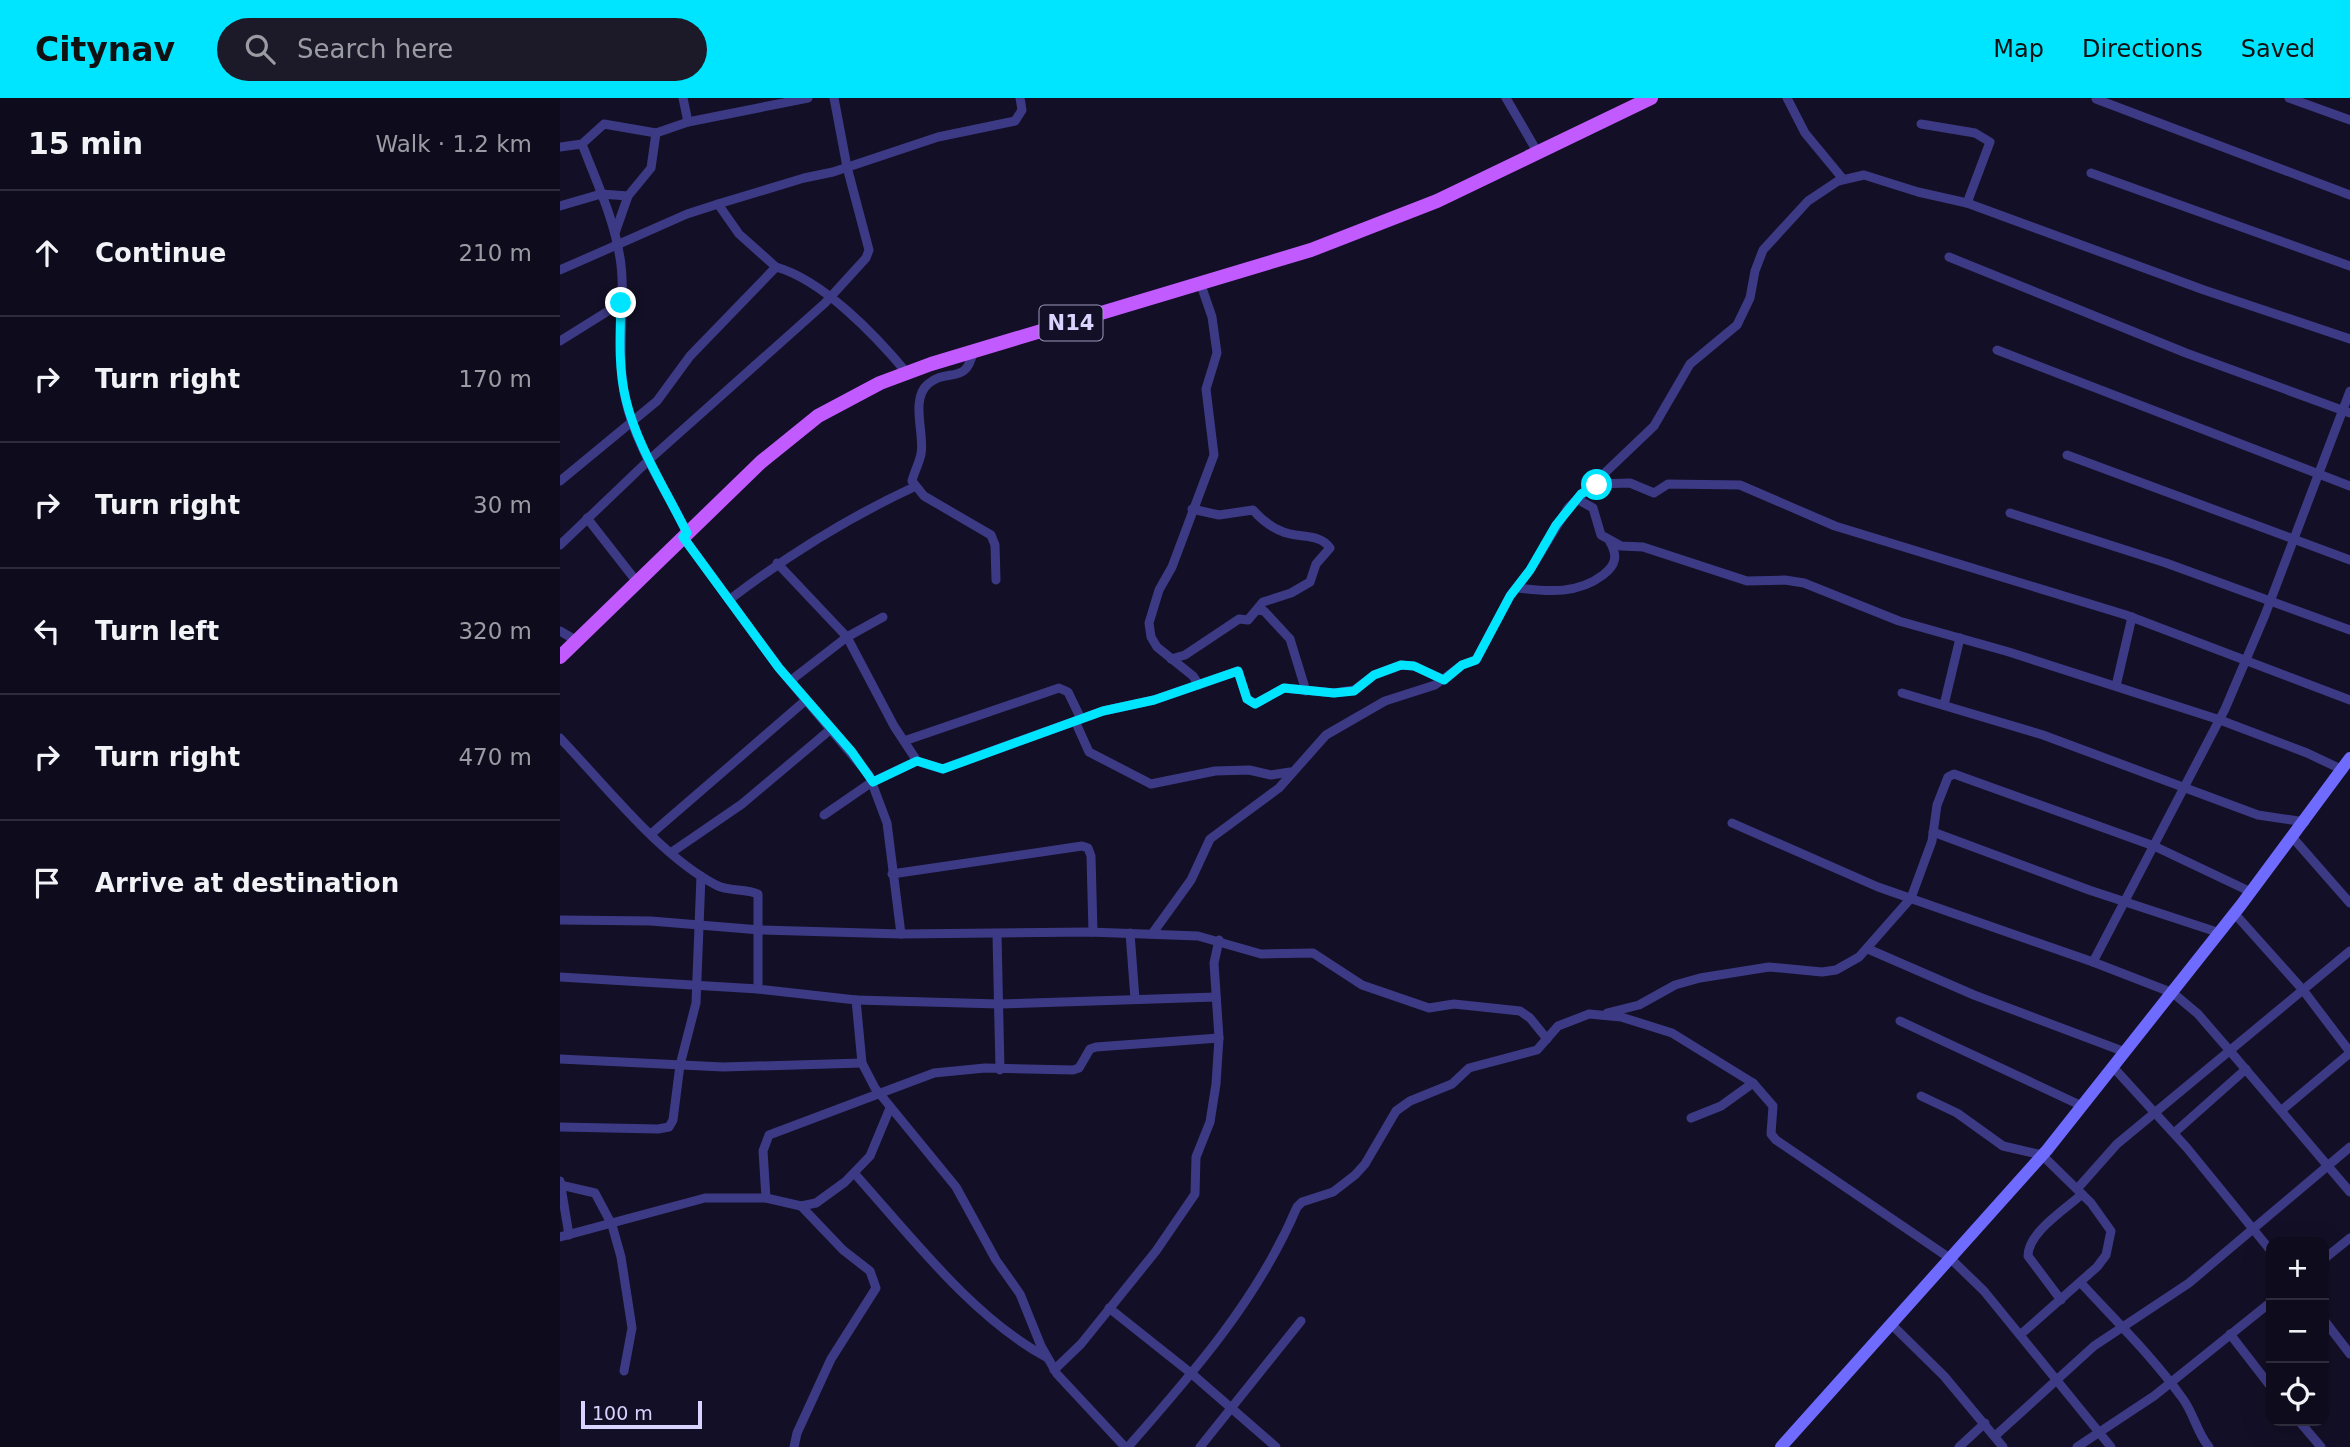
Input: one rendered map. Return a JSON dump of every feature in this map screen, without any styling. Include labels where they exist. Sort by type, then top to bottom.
[{"type":"main road","name":"N14","points":[[560,657],[792,435],[848,398],[907,373],[1260,268],[1375,226],[1538,153],[1651,98]]},
{"type":"main road","points":[[1781,1447],[2042,1155],[2235,914],[2350,758]]},
{"type":"street","points":[[683,98],[688,122]]},
{"type":"street","points":[[560,147],[582,144],[604,124],[656,133],[688,122],[808,98]]},
{"type":"street","points":[[560,545],[650,459],[830,297],[869,254],[847,167],[834,98]]},
{"type":"street","points":[[560,270],[687,214],[938,137],[1015,121],[1022,110],[1020,98]]},
{"type":"street","points":[[1506,98],[1538,153]]},
{"type":"street","points":[[1787,98],[1805,133],[1843,179]]},
{"type":"street","points":[[2289,98],[2350,120]]},
{"type":"street","points":[[2096,99],[2350,195]]},
{"type":"street","points":[[1921,124],[1975,133],[1990,142],[1967,203]]},
{"type":"street","points":[[615,234],[628,196],[651,169],[656,133]]},
{"type":"street","points":[[582,144],[618,246],[620,355],[625,397],[632,422],[685,535],[729,600],[790,681],[873,782],[887,823],[901,934]]},
{"type":"street","points":[[2091,173],[2350,266]]},
{"type":"street","points":[[1152,934],[1191,880],[1210,839],[1279,788],[1326,735],[1385,701],[1424,690],[1444,680],[1462,665],[1476,660],[1494,623],[1556,525],[1577,499],[1654,426],[1690,364],[1737,325],[1750,298],[1755,271],[1763,250],[1808,201],[1843,179],[1864,175],[1918,192],[1967,203],[2204,290],[2350,339]]},
{"type":"street","points":[[560,206],[601,194],[628,196]]},
{"type":"street","points":[[719,204],[739,234],[776,267],[830,297],[883,344],[907,373]]},
{"type":"street","points":[[1949,257],[2186,353],[2346,411]]},
{"type":"street","points":[[560,481],[657,401],[690,356],[776,267]]},
{"type":"street","points":[[1199,685],[1194,676],[1157,647],[1151,637],[1149,623],[1192,509],[1211,469],[1214,455],[1206,389],[1217,353],[1212,317],[1201,285]]},
{"type":"street","points":[[560,341],[621,303]]},
{"type":"street","points":[[1997,349],[2350,486]]},
{"type":"street","points":[[973,352],[969,368],[928,384],[919,399],[921,453],[912,481],[914,487],[991,536],[995,545],[996,580]]},
{"type":"street","points":[[2094,962],[2220,720],[2346,411],[2350,391]]},
{"type":"street","points":[[2067,455],[2350,560]]},
{"type":"street","points":[[1595,484],[1630,483],[1654,493],[1668,484],[1740,485],[1835,526],[2132,617],[2350,700]]},
{"type":"street","points":[[729,600],[777,564],[842,522],[914,487]]},
{"type":"street","points":[[1518,588],[1554,591],[1587,586],[1610,569],[1616,552],[1610,542],[1601,535],[1593,508],[1577,499]]},
{"type":"street","points":[[1171,659],[1185,655],[1239,619],[1248,620],[1263,602],[1292,593],[1310,582],[1316,564],[1330,548],[1326,542],[1314,538],[1281,532],[1253,510],[1219,515],[1192,509]]},
{"type":"street","points":[[2010,513],[2271,600],[2350,630]]},
{"type":"street","points":[[587,518],[637,582]]},
{"type":"street","points":[[1610,542],[1672,555],[1747,582],[1785,580],[1804,583],[1899,621],[2220,720],[2307,753],[2343,770]]},
{"type":"street","points":[[777,564],[847,637],[917,761],[943,769],[1078,720],[1154,700],[1238,671],[1247,699],[1255,704],[1284,688],[1354,691],[1374,675],[1401,665],[1414,666],[1444,680]]},
{"type":"street","points":[[1257,610],[1270,616],[1290,639],[1306,691]]},
{"type":"street","points":[[790,681],[847,637],[883,617]]},
{"type":"street","points":[[2116,686],[2132,617]]},
{"type":"street","points":[[560,631],[577,640]]},
{"type":"street","points":[[1944,705],[1960,638]]},
{"type":"street","points":[[904,741],[1059,688],[1068,692],[1089,752],[1152,784],[1215,771],[1248,770],[1271,775],[1291,772]]},
{"type":"street","points":[[1902,693],[2043,735],[2258,815],[2305,822]]},
{"type":"street","points":[[651,834],[806,700]]},
{"type":"street","points":[[672,852],[742,804],[831,729]]},
{"type":"street","points":[[560,738],[651,834],[701,876],[719,887],[758,894],[758,989]]},
{"type":"street","points":[[824,815],[873,782],[917,761]]},
{"type":"street","points":[[856,1000],[862,1063],[879,1093],[956,1187],[996,1260],[1020,1294],[1054,1370],[1126,1447],[1192,1374],[1254,1291],[1297,1207],[1302,1202],[1333,1192],[1355,1175],[1365,1164],[1396,1111],[1410,1101],[1452,1084],[1469,1068],[1536,1050],[1558,1026],[1573,1018],[1639,1005],[1675,985],[1769,967],[1822,972],[1836,970],[1868,949],[1911,898],[1934,832],[1937,804],[1948,777],[1954,774],[2154,846],[2251,892]]},
{"type":"street","points":[[1732,823],[1878,887],[2094,962],[2172,993],[2191,1008],[2230,1051],[2350,1192]]},
{"type":"street","points":[[1934,832],[2125,902],[2220,933]]},
{"type":"street","points":[[2292,838],[2350,903]]},
{"type":"street","points":[[892,874],[1082,846],[1088,848],[1091,856],[1093,932]]},
{"type":"street","points":[[560,1128],[669,1127],[673,1120],[680,1065],[691,1028],[697,986],[701,876]]},
{"type":"street","points":[[2235,914],[2303,990],[2350,1053],[2282,1110]]},
{"type":"street","points":[[560,920],[651,920],[760,930],[901,934],[1093,932],[1198,936],[1261,954],[1313,953],[1362,985],[1429,1008],[1454,1004],[1520,1011],[1531,1018],[1548,1039]]},
{"type":"street","points":[[1130,933],[1135,999]]},
{"type":"street","points":[[997,935],[1000,1070]]},
{"type":"street","points":[[1054,1370],[1081,1344],[1156,1251],[1195,1194],[1196,1157],[1214,1105],[1219,1038],[1214,963],[1219,940]]},
{"type":"street","points":[[1868,949],[1974,995],[2126,1052]]},
{"type":"street","points":[[2061,1300],[2028,1256],[2031,1242],[2080,1192],[2117,1144],[2350,951]]},
{"type":"street","points":[[560,977],[758,989],[856,1000],[999,1004],[1216,997]]},
{"type":"street","points":[[1603,1014],[1672,1033],[1753,1083],[1773,1106],[1772,1134],[1776,1140],[1951,1259],[1984,1291],[2111,1447]]},
{"type":"street","points":[[1900,1021],[2082,1106]]},
{"type":"street","points":[[766,1198],[764,1151],[769,1135],[934,1073],[1073,1070],[1079,1068],[1090,1049],[1096,1047],[1219,1038]]},
{"type":"street","points":[[560,1059],[680,1065],[862,1063]]},
{"type":"street","points":[[2113,1067],[2174,1133],[2266,1244]]},
{"type":"street","points":[[2174,1133],[2246,1069]]},
{"type":"street","points":[[1691,1118],[1721,1106],[1753,1083]]},
{"type":"street","points":[[1921,1096],[1957,1112],[2003,1146],[2042,1155],[2105,1219],[2111,1231],[2106,1255],[2081,1283],[2020,1335]]},
{"type":"street","points":[[624,1371],[632,1328],[621,1258],[612,1225],[595,1193],[560,1184],[565,1236],[612,1225],[705,1198],[766,1198],[801,1206],[816,1203],[854,1173],[870,1156],[890,1108]]},
{"type":"street","points":[[1995,1436],[2058,1382],[2094,1346],[2189,1283],[2350,1147]]},
{"type":"street","points":[[854,1173],[953,1281],[1025,1346],[1048,1358]]},
{"type":"street","points":[[794,1447],[797,1433],[831,1359],[876,1288],[870,1271],[843,1250],[801,1206]]},
{"type":"street","points":[[2329,1255],[2350,1238]]},
{"type":"street","points":[[2081,1283],[2171,1383],[2185,1402],[2199,1433],[2209,1447]]},
{"type":"street","points":[[2077,1447],[2098,1430],[2171,1383],[2266,1306]]},
{"type":"street","points":[[1109,1308],[1192,1374],[1276,1447]]},
{"type":"street","points":[[1200,1447],[1301,1321]]},
{"type":"street","points":[[1891,1324],[1944,1376],[2003,1447]]},
{"type":"street","points":[[2329,1327],[2350,1354]]},
{"type":"street","points":[[2230,1334],[2266,1381]]},
{"type":"street","points":[[1959,1447],[1985,1423]]},
{"type":"street","points":[[2303,1426],[2321,1447]]},
{"type":"route","points":[[621,303],[620,355],[625,397],[632,422],[687,533],[683,537],[779,668],[852,752],[873,782],[917,761],[943,769],[1103,711],[1154,700],[1238,671],[1247,699],[1255,704],[1265,701],[1284,688],[1334,693],[1354,691],[1374,675],[1401,665],[1414,666],[1444,680],[1454,670],[1476,660],[1482,653],[1494,623],[1545,547],[1556,525],[1581,494],[1597,485]]}]
